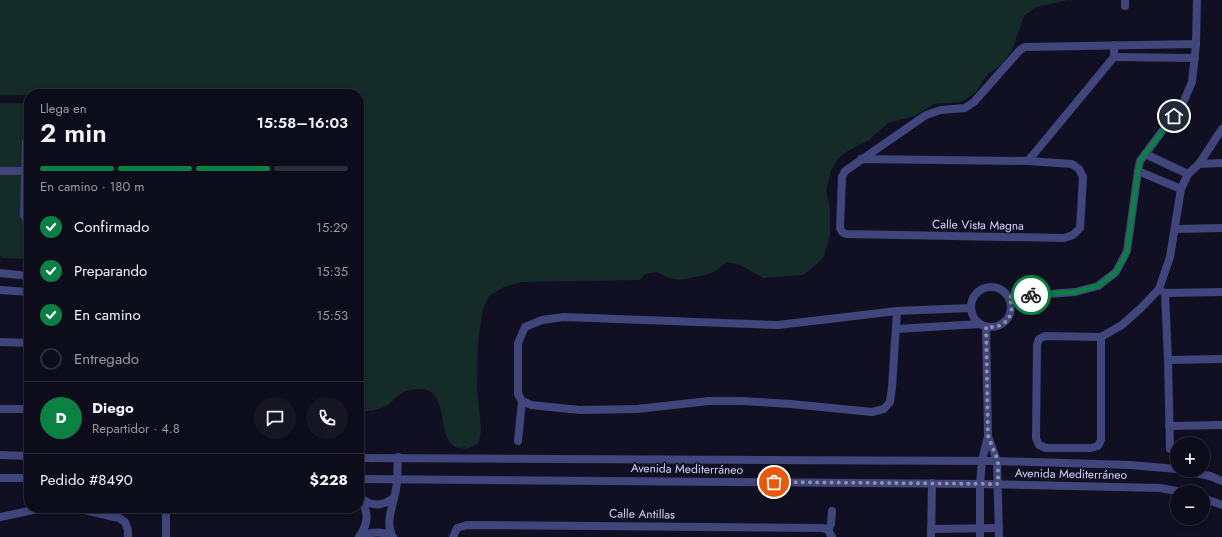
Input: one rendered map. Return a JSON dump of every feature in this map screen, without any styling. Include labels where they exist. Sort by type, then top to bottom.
[{"type":"street","points":[[1009,297],[1075,292],[1098,286],[1116,272],[1127,252],[1140,161],[1183,103],[1192,82],[1196,44],[1197,0]]},
{"type":"street","name":"Calle Vista Magna","points":[[861,159],[1028,161],[1072,164],[1079,169],[1083,177],[1080,228],[1074,235],[1064,238],[846,234],[842,232],[840,228],[842,177],[845,171],[861,159],[926,115],[941,110],[965,108],[974,102],[1020,50],[1025,47],[1196,44]]},
{"type":"street","points":[[1028,161],[1114,58],[1114,45]]},
{"type":"street","points":[[1114,58],[1195,58]]},
{"type":"street","points":[[1170,449],[1168,360],[1162,291],[1170,257],[1181,189],[1188,174],[1199,164],[1222,129]]},
{"type":"street","points":[[1145,154],[1188,174]]},
{"type":"street","points":[[1199,164],[1222,163]]},
{"type":"street","points":[[0,171],[24,171]]},
{"type":"street","points":[[1138,171],[1181,189]]},
{"type":"street","points":[[1175,229],[1222,228]]},
{"type":"street","points":[[0,273],[24,275]]},
{"type":"street","points":[[896,329],[983,326],[998,327],[1008,320],[1012,308],[1009,297],[1005,292],[996,287],[985,288],[976,294],[971,303],[972,315],[983,326],[988,436],[982,462],[980,484],[980,537]]},
{"type":"street","points":[[0,290],[24,292]]},
{"type":"street","points":[[1101,337],[1101,440],[1098,446],[1091,448],[1046,448],[1039,445],[1036,438],[1037,345],[1039,339],[1045,336],[1101,337],[1122,325],[1162,291],[1222,292]]},
{"type":"street","points":[[518,442],[522,401],[518,394],[518,343],[525,327],[542,320],[564,317],[778,325],[897,311],[971,308]]},
{"type":"street","points":[[522,401],[531,405],[580,410],[637,409],[709,401],[742,401],[872,412],[884,409],[890,402],[897,311]]},
{"type":"street","points":[[0,342],[24,342]]},
{"type":"street","points":[[1168,360],[1222,359]]},
{"type":"street","points":[[0,409],[24,410]]},
{"type":"street","points":[[1169,426],[1222,425]]},
{"type":"street","points":[[988,436],[998,461],[999,537]]},
{"type":"street","points":[[0,456],[24,456]]},
{"type":"street","points":[[393,537],[390,532],[389,525],[396,488],[398,457]]},
{"type":"street","name":"Avenida Mediterráneo","points":[[364,458],[998,461],[1130,465],[1170,469]]},
{"type":"street","name":"Avenida Mediterráneo","points":[[1210,476],[1222,481]]},
{"type":"street","points":[[0,478],[24,478]]},
{"type":"street","name":"Avenida Mediterráneo","points":[[364,479],[998,484],[1160,488],[1170,490]]},
{"type":"street","points":[[932,484],[931,533],[980,528],[999,528]]},
{"type":"street","points":[[364,500],[369,504],[383,505],[394,498]]},
{"type":"street","points":[[1210,501],[1222,505]]},
{"type":"street","points":[[360,537],[367,524],[367,513],[364,506]]},
{"type":"street","points":[[830,534],[832,511]]},
{"type":"street","points":[[0,516],[24,512]]},
{"type":"street","points":[[97,513],[119,518],[126,522],[128,537]]},
{"type":"street","points":[[166,513],[166,537]]},
{"type":"street","name":"Calle Antillas","points":[[453,537],[457,528],[467,525],[823,528],[830,534]]},
{"type":"street","points":[[360,537],[374,532],[383,533],[393,537]]},
{"type":"green space","points":[[0,0],[1068,0],[1036,7],[1024,16],[1012,50],[1002,64],[988,74],[975,93],[968,98],[961,102],[934,104],[915,116],[888,123],[869,140],[846,152],[838,159],[831,170],[826,192],[830,207],[830,235],[824,256],[817,264],[803,275],[763,278],[740,265],[727,262],[714,272],[679,280],[669,278],[657,272],[645,274],[640,280],[522,282],[504,287],[489,296],[483,309],[478,342],[477,386],[481,430],[479,442],[472,447],[465,449],[453,445],[448,440],[440,406],[437,399],[429,391],[416,389],[407,391],[400,394],[386,406],[364,411],[364,89],[24,89],[24,95],[0,95]]},
{"type":"green space","points":[[0,103],[24,103],[24,259],[2,258],[0,256]]},
{"type":"way so far","points":[[774,482],[998,484],[998,461],[988,436],[986,327],[998,327],[1008,320],[1012,308],[1009,297],[1031,295]]},
{"type":"route","points":[[1031,295],[1075,292],[1098,286],[1116,272],[1127,252],[1140,161],[1174,116]]}]
